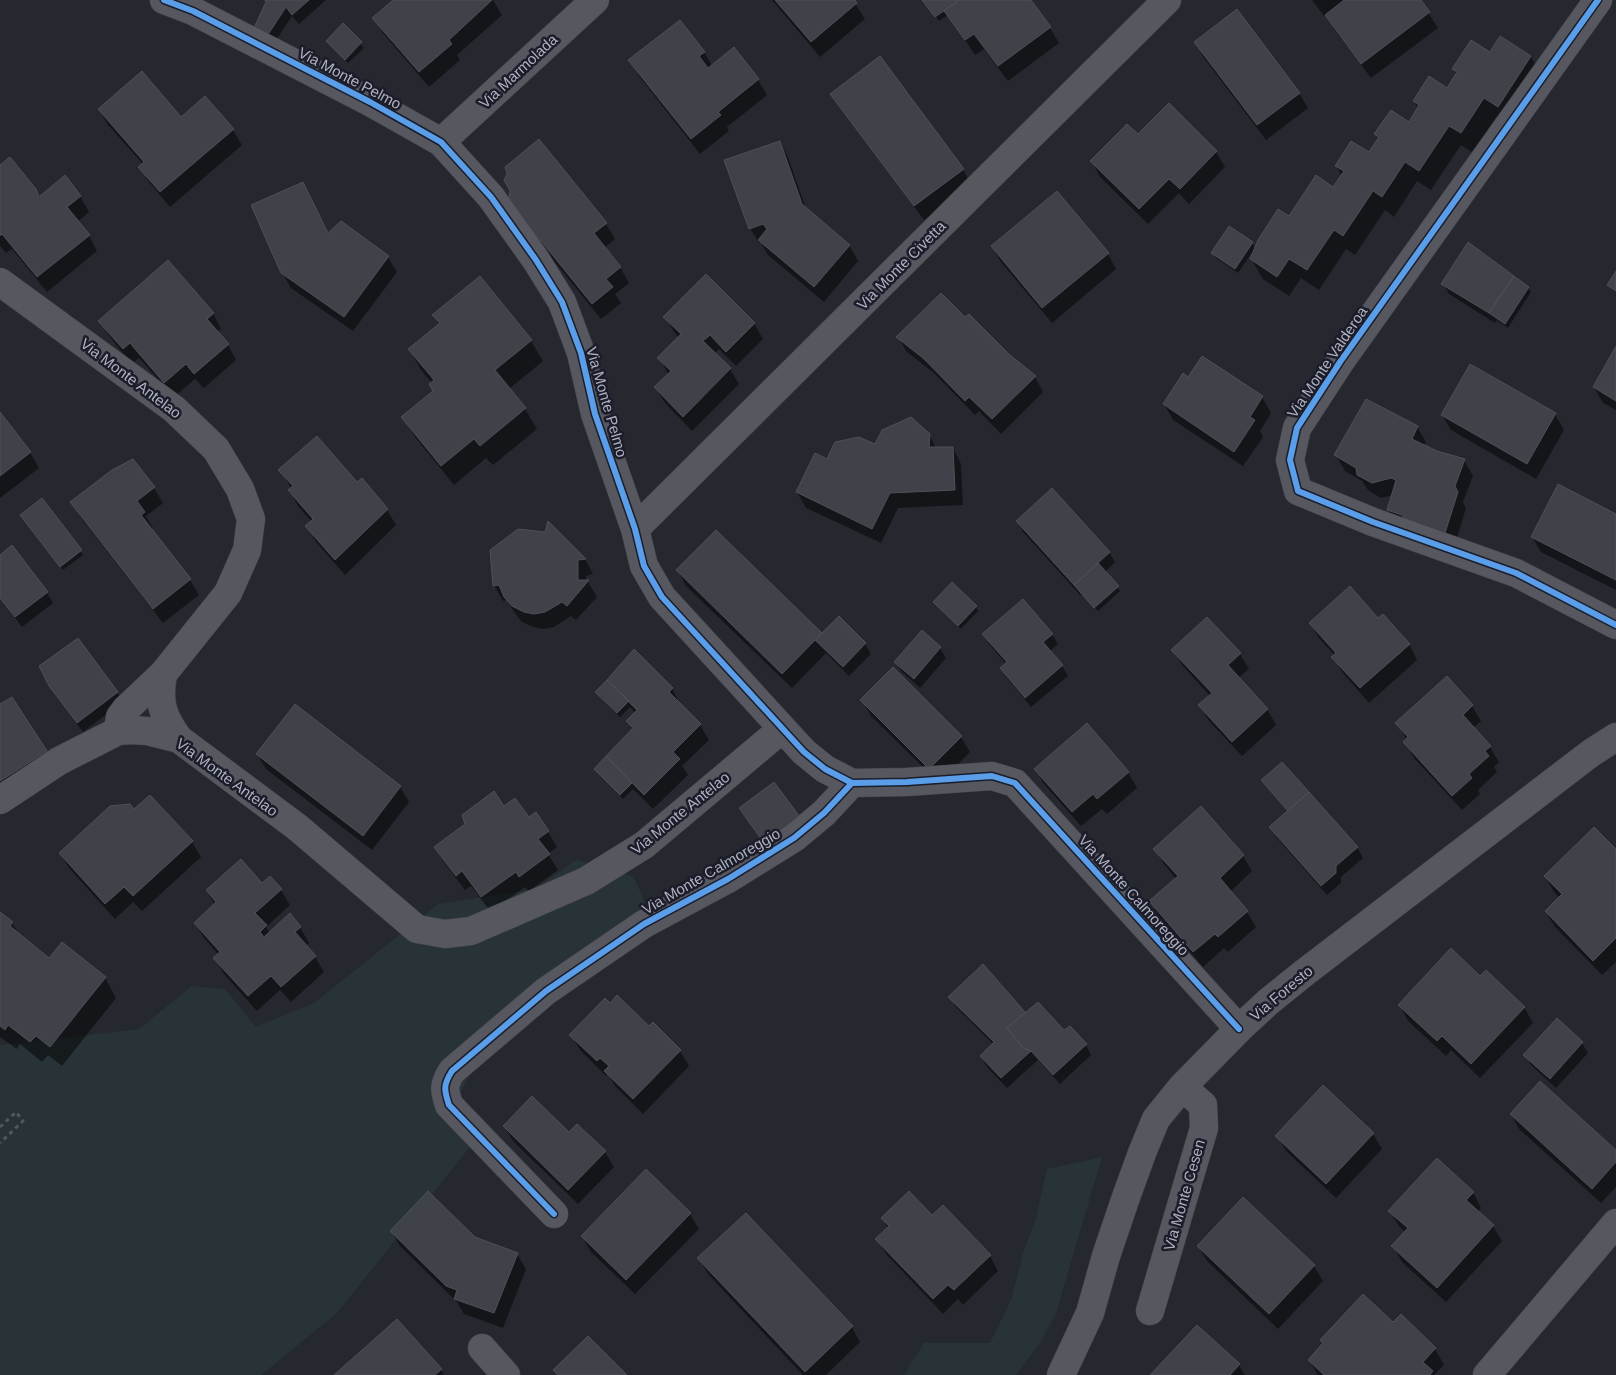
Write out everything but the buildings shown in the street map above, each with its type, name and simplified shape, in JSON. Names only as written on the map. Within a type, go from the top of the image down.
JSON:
[{"type":"street","name":"Via Monte Pelmo","points":[[164,0],[201,16],[370,102],[441,142],[491,197],[536,260],[562,302],[580,353],[595,414],[635,529],[644,566],[662,597],[804,752],[825,769],[852,783]]},
{"type":"street","name":"Via Marmolada","points":[[441,142],[595,0]]},
{"type":"street","name":"Via Monte Civetta","points":[[635,529],[1167,0]]},
{"type":"street","name":"Via Monte Valderoa","points":[[1598,0],[1340,362],[1297,428],[1290,460],[1298,491],[1373,522],[1516,572],[1616,625]]},
{"type":"street","points":[[1607,0],[1616,8]]},
{"type":"street","name":"Via Monte Antelao","points":[[0,282],[174,409],[216,449],[240,489],[251,519],[247,550],[228,593],[163,674],[126,708],[120,717],[118,731],[147,731],[179,739],[297,827],[417,929],[445,934],[471,930],[586,880],[644,845],[782,730]]},
{"type":"street","points":[[163,674],[161,708],[165,719],[179,739]]},
{"type":"street","points":[[0,800],[58,761],[118,731]]},
{"type":"street","name":"Via Foresto","points":[[1061,1375],[1090,1312],[1106,1256],[1156,1119],[1182,1087],[1268,1002],[1352,934],[1591,753],[1616,737]]},
{"type":"street","name":"Via Monte Calmoreggio","points":[[554,1214],[449,1104],[445,1091],[446,1080],[452,1071],[546,991],[644,924],[728,879],[794,838],[824,813],[852,783],[907,782],[992,776],[1015,783],[1239,1029]]},
{"type":"street","name":"Via Monte Cesen","points":[[1150,1312],[1204,1128],[1203,1105],[1182,1087]]},
{"type":"street","points":[[1487,1375],[1616,1223]]},
{"type":"street","points":[[482,1348],[506,1375]]},
{"type":"path","points":[[0,1126],[16,1112],[24,1121],[0,1143]]},
{"type":"shaded area","points":[[576,860],[634,877],[646,905],[634,934],[481,1050],[459,1097],[473,1115],[470,1147],[337,1313],[261,1375],[0,1375],[0,1045],[139,1029],[192,986],[225,989],[256,1027],[314,1003],[438,904],[535,889]]},
{"type":"shaded area","points":[[1102,1157],[1056,1313],[1040,1343],[1016,1375],[904,1375],[924,1343],[990,1343],[1011,1300],[1023,1253],[1036,1218],[1047,1169]]},
{"type":"cycle path","points":[[164,0],[193,11],[370,102],[441,142],[491,197],[536,260],[562,302],[581,353],[595,414],[635,529],[644,566],[662,597],[804,752],[825,769],[852,783]]},
{"type":"cycle path","points":[[1598,0],[1340,362],[1297,428],[1290,460],[1298,491],[1373,522],[1516,573],[1616,625]]},
{"type":"cycle path","points":[[554,1214],[449,1105],[445,1088],[452,1071],[546,991],[644,924],[728,879],[794,838],[824,813],[852,783],[907,782],[992,776],[1015,783],[1239,1029]]}]
